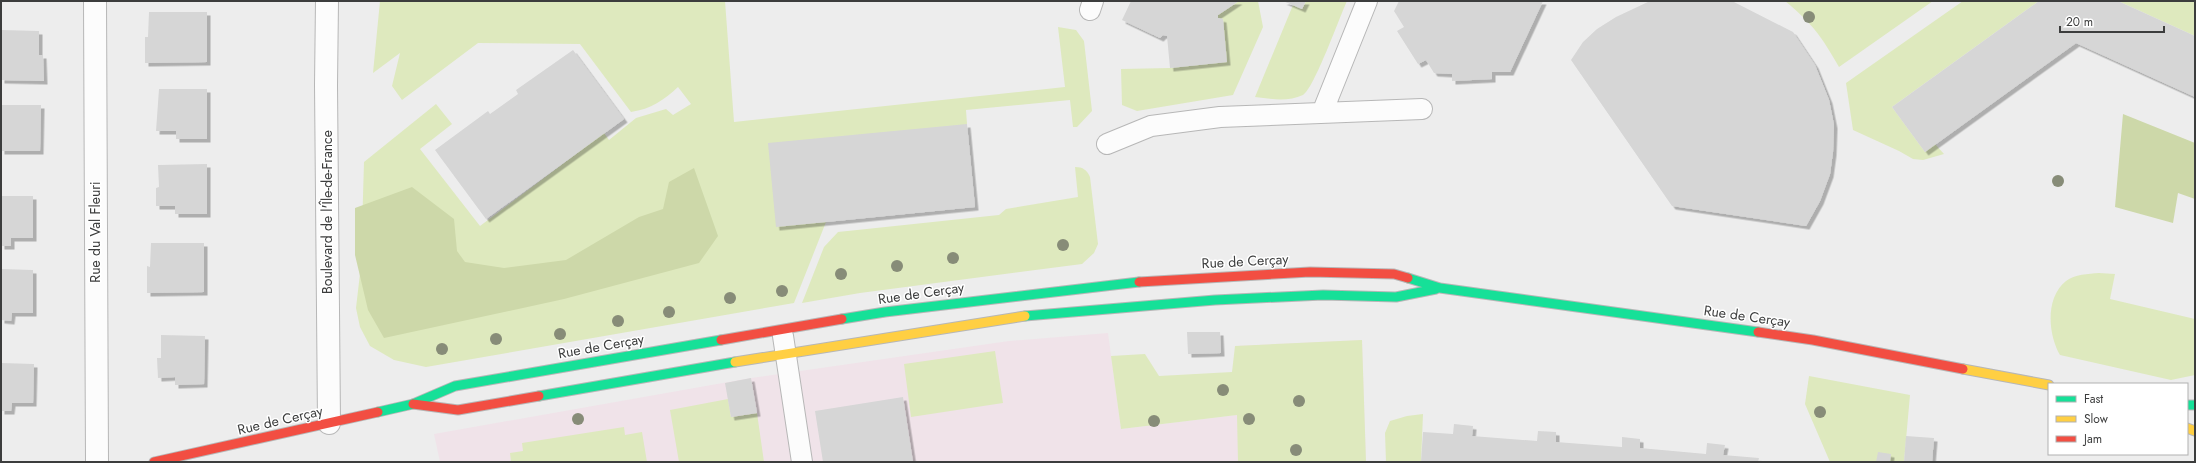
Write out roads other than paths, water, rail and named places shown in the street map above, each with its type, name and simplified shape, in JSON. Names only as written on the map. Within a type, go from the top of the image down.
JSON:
[{"type":"street","name":"Rue du Val Fleuri","points":[[95,1],[97,462]]},
{"type":"street","name":"Boulevard de l'Île-de-France","points":[[327,1],[326,93],[329,423]]},
{"type":"street","name":"Rue de Cerçay","points":[[154,462],[413,404],[455,386],[885,312],[1048,290],[1182,278],[1310,272],[1394,274],[1440,288],[1814,340],[2048,385]]},
{"type":"street","name":"Rue de Cerçay","points":[[413,404],[458,410],[785,353],[1047,313],[1215,300],[1323,295],[1396,297],[1440,288]]},
{"type":"lane","points":[[1322,113],[1367,1]]},
{"type":"lane","points":[[1107,144],[1151,126],[1220,118],[1422,109]]},
{"type":"lane","points":[[782,330],[802,462]]}]
